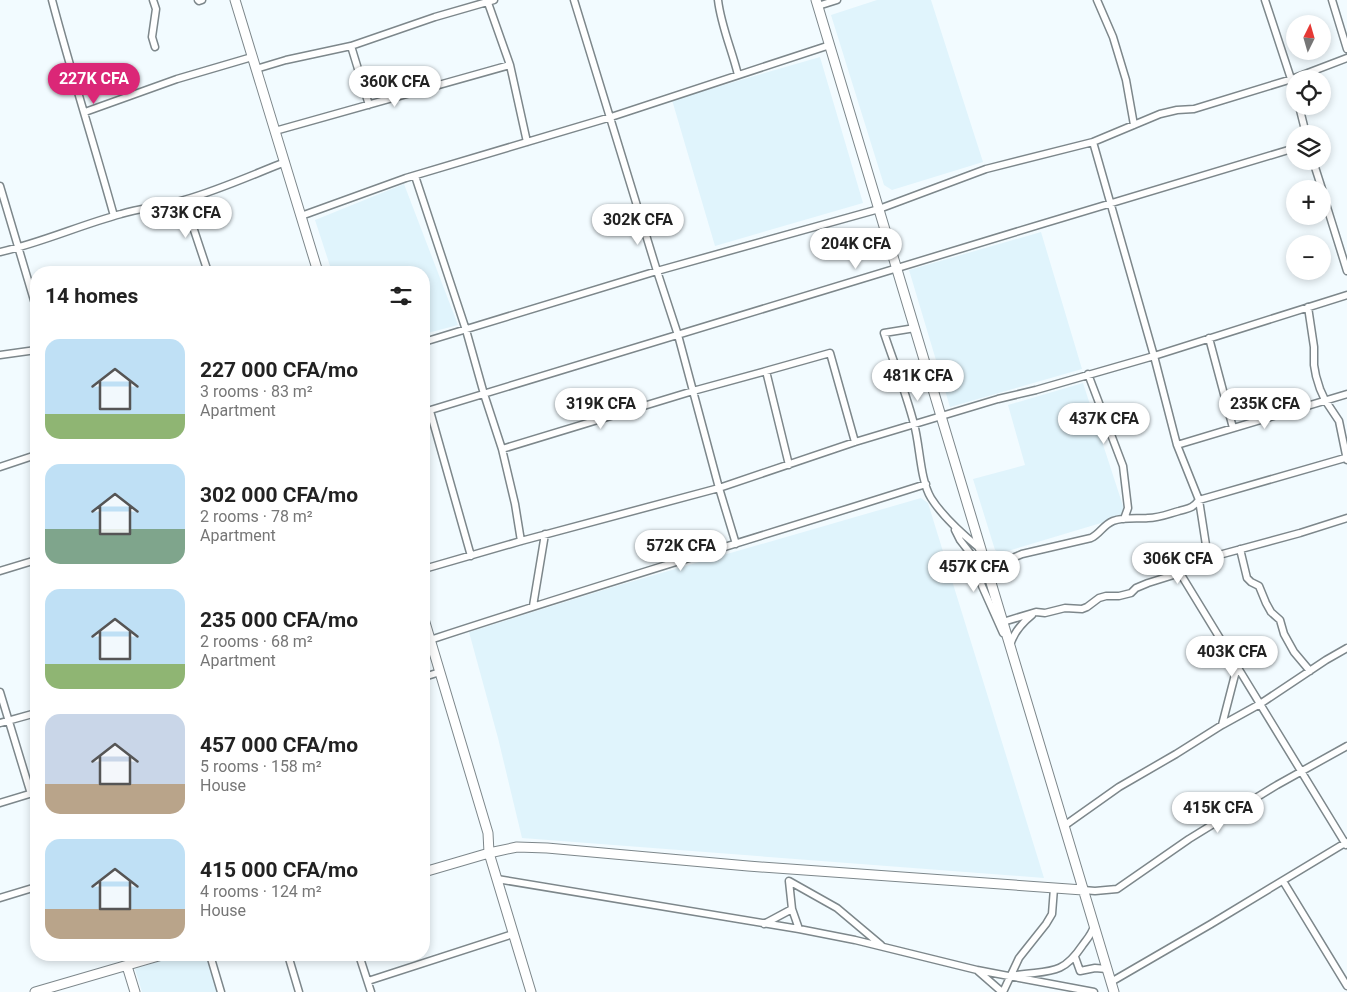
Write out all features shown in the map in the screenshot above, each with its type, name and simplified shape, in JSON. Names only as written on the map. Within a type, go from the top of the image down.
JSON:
[{"type":"street","points":[[52,0],[114,216]]},
{"type":"street","points":[[153,0],[156,9],[152,37],[155,47]]},
{"type":"street","points":[[235,0],[316,266]]},
{"type":"street","points":[[574,0],[678,335],[736,544]]},
{"type":"street","points":[[718,0],[720,15],[738,76]]},
{"type":"street","points":[[838,0],[817,3],[1114,992]]},
{"type":"street","points":[[1097,0],[1113,37],[1126,80],[1134,125]]},
{"type":"street","points":[[1265,0],[1289,70]]},
{"type":"street","points":[[1332,0],[1347,49]]},
{"type":"street","points":[[256,69],[286,60],[351,46],[490,1],[510,65],[527,142]]},
{"type":"street","points":[[300,216],[415,176],[611,117],[830,45]]},
{"type":"street","points":[[351,46],[369,105]]},
{"type":"street","points":[[84,112],[177,79],[252,57]]},
{"type":"street","points":[[1317,70],[1347,58]]},
{"type":"street","points":[[275,131],[510,65]]},
{"type":"street","points":[[430,340],[657,272],[879,209],[986,169],[1093,142],[1160,114],[1176,110],[1194,109],[1286,82]]},
{"type":"street","points":[[1093,142],[1154,356],[1177,445],[1199,500],[1208,558]]},
{"type":"street","points":[[430,410],[1286,151]]},
{"type":"street","points":[[0,252],[39,242],[65,231],[114,216],[184,200],[285,162]]},
{"type":"street","points":[[415,176],[466,330],[502,449],[515,504],[521,541]]},
{"type":"street","points":[[0,186],[30,287]]},
{"type":"street","points":[[184,200],[206,266]]},
{"type":"street","points":[[1331,219],[1347,271]]},
{"type":"street","points":[[430,567],[545,534],[719,488],[855,442],[998,399],[1154,356],[1347,294]]},
{"type":"street","points":[[985,562],[1008,560],[1022,554],[1091,538],[1098,535],[1104,526],[1113,521],[1162,517],[1194,507],[1199,500],[1346,460],[1339,421],[1320,389],[1314,365],[1314,347],[1308,307]]},
{"type":"street","points":[[915,328],[884,333],[914,424],[926,484],[930,497],[953,524],[978,547],[985,562]]},
{"type":"street","points":[[1209,338],[1233,428]]},
{"type":"street","points":[[0,355],[30,351]]},
{"type":"street","points":[[502,449],[693,391],[830,353],[855,442]]},
{"type":"street","points":[[766,371],[789,465]]},
{"type":"street","points":[[1088,374],[1123,466],[1128,508],[1124,519]]},
{"type":"street","points":[[1177,445],[1347,394]]},
{"type":"street","points":[[430,421],[472,556]]},
{"type":"street","points":[[0,467],[30,456]]},
{"type":"street","points":[[531,992],[489,854],[488,833],[430,640],[533,606],[926,484]]},
{"type":"street","points":[[1003,622],[1036,612],[1045,613],[1065,608],[1087,607],[1099,598],[1131,593],[1136,588],[1180,573],[1208,558],[1347,518]]},
{"type":"street","points":[[953,524],[960,540],[974,558],[988,600],[1011,650]]},
{"type":"street","points":[[533,606],[545,534]]},
{"type":"street","points":[[1240,549],[1247,578],[1259,586],[1266,603],[1280,620],[1284,634],[1294,652],[1310,671]]},
{"type":"street","points":[[0,571],[30,562]]},
{"type":"street","points":[[1111,982],[1346,844],[1180,573]]},
{"type":"street","points":[[1011,650],[1013,636],[1018,628],[1036,612]]},
{"type":"street","points":[[1064,826],[1119,788],[1260,704],[1347,648]]},
{"type":"street","points":[[1222,725],[1237,666]]},
{"type":"street","points":[[430,675],[440,672]]},
{"type":"street","points":[[0,692],[30,781]]},
{"type":"street","points":[[0,723],[30,715]]},
{"type":"street","points":[[430,870],[517,847],[1095,892],[1117,889],[1189,839],[1269,789],[1347,746]]},
{"type":"street","points":[[0,803],[30,794]]},
{"type":"street","points":[[784,868],[789,881],[792,909],[799,928]]},
{"type":"street","points":[[497,879],[764,924],[799,928],[977,970],[1094,992]]},
{"type":"street","points":[[789,881],[837,908],[883,947]]},
{"type":"street","points":[[1283,881],[1347,986]]},
{"type":"street","points":[[977,970],[1002,992],[1019,958],[1052,914],[1054,888]]},
{"type":"street","points":[[0,898],[30,889]]},
{"type":"street","points":[[764,924],[792,909]]},
{"type":"street","points":[[1010,976],[1053,971],[1067,964],[1075,957],[1092,934],[1094,925]]},
{"type":"street","points":[[430,961],[513,934]]},
{"type":"street","points":[[1075,957],[1080,971],[1095,968],[1107,969]]},
{"type":"street","points":[[34,992],[142,961]]},
{"type":"street","points":[[212,961],[221,992]]},
{"type":"street","points":[[290,961],[299,992]]},
{"type":"street","points":[[362,961],[371,992]]},
{"type":"street","points":[[368,981],[430,961]]},
{"type":"street","points":[[127,966],[135,992]]},
{"type":"shaded area","points":[[877,0],[931,0],[983,162],[892,190],[884,185],[831,15]]},
{"type":"shaded area","points":[[820,57],[863,203],[715,246],[672,100]]},
{"type":"shaded area","points":[[404,184],[458,325],[430,332],[430,266],[330,266],[315,220]]},
{"type":"shaded area","points":[[1041,232],[1082,369],[950,407],[909,270]]},
{"type":"shaded area","points":[[1083,383],[1124,509],[1121,517],[1001,553],[995,550],[973,479],[1025,465],[1008,405]]},
{"type":"shaded area","points":[[921,498],[928,503],[1044,878],[522,838],[498,738],[469,632],[613,587]]},
{"type":"shaded area","points":[[159,961],[209,961],[219,992],[142,992],[135,969]]}]
